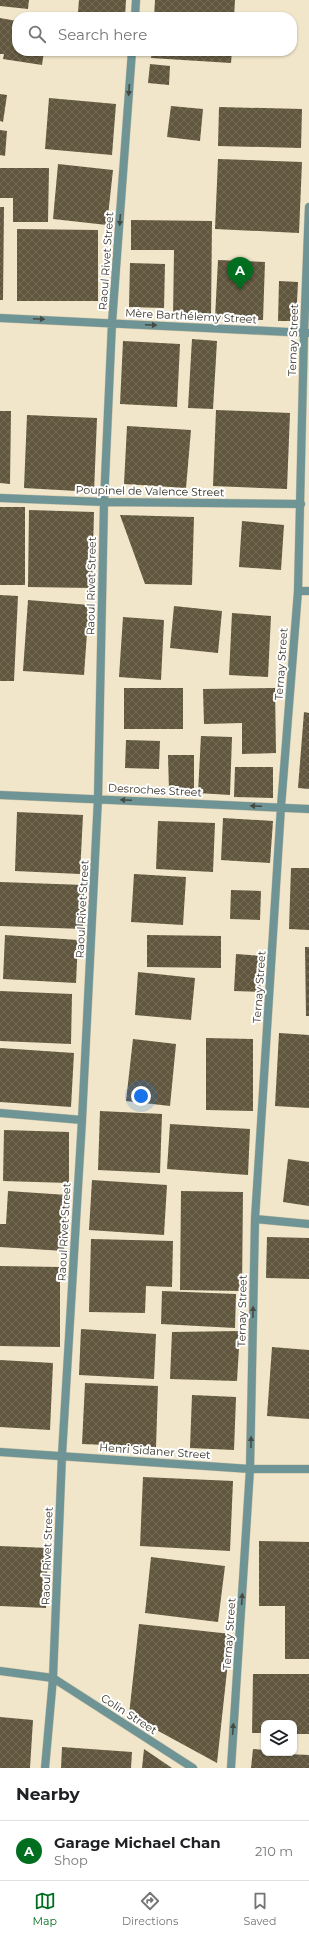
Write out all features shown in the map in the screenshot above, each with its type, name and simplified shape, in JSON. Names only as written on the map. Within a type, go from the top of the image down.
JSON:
[{"type":"street","points":[[135,12],[136,0]]},
{"type":"street","name":"Raoul Rivet Street","points":[[45,1768],[53,1678],[62,1456],[82,1120],[98,798],[104,502],[112,323],[132,56]]},
{"type":"street","name":"Ternay Street","points":[[231,1768],[250,1469],[255,1219],[281,807],[298,591],[309,207]]},
{"type":"street","name":"Mère Barthélemy Street","points":[[0,318],[306,333]]},
{"type":"street","name":"Poupinel de Valence Street","points":[[0,498],[104,502],[301,504]]},
{"type":"street","points":[[298,591],[309,591]]},
{"type":"street","name":"Desroches Street","points":[[0,794],[309,809]]},
{"type":"street","points":[[0,1113],[82,1120]]},
{"type":"street","points":[[255,1219],[309,1224]]},
{"type":"street","name":"Henri Sidaner Street","points":[[0,1452],[250,1469],[309,1469]]},
{"type":"street","points":[[0,1672],[53,1678]]},
{"type":"street","name":"Colin Street","points":[[53,1678],[193,1768]]},
{"type":"building","points":[[0,0],[29,0],[28,9],[0,6]]},
{"type":"building","points":[[79,0],[126,0],[125,12],[78,12]]},
{"type":"building","points":[[155,0],[235,0],[234,12],[154,12]]},
{"type":"building","points":[[0,18],[12,20],[12,56],[43,56],[42,65],[3,59],[4,54],[0,54]]},
{"type":"building","points":[[151,56],[232,56],[231,63],[151,58]]},
{"type":"building","points":[[150,64],[170,66],[169,85],[148,83]]},
{"type":"building","points":[[0,94],[7,95],[3,122],[0,121]]},
{"type":"building","points":[[49,98],[116,104],[112,155],[45,149]]},
{"type":"building","points":[[171,106],[203,109],[200,141],[167,137]]},
{"type":"building","points":[[219,107],[302,109],[301,148],[218,146]]},
{"type":"building","points":[[0,130],[7,131],[5,156],[0,155]]},
{"type":"building","points":[[218,159],[302,162],[299,233],[215,229]]},
{"type":"building","points":[[58,164],[113,170],[107,225],[53,219]]},
{"type":"building","points":[[0,168],[49,168],[48,222],[13,222],[13,198],[0,198]]},
{"type":"building","points":[[0,207],[4,207],[3,300],[0,300]]},
{"type":"building","points":[[131,220],[212,221],[211,317],[173,316],[174,250],[131,250]]},
{"type":"building","points":[[17,229],[98,230],[98,301],[17,301]]},
{"type":"building","points":[[218,260],[265,262],[263,320],[215,318]]},
{"type":"building","points":[[130,263],[165,264],[164,308],[129,307]]},
{"type":"building","points":[[279,281],[298,282],[296,321],[278,321]]},
{"type":"building","points":[[192,339],[217,341],[213,409],[188,408]]},
{"type":"building","points":[[123,341],[180,344],[177,407],[120,404]]},
{"type":"building","points":[[216,410],[290,413],[287,489],[213,486]]},
{"type":"building","points":[[0,411],[11,411],[10,484],[0,483]]},
{"type":"building","points":[[27,415],[97,418],[94,492],[24,488]]},
{"type":"building","points":[[127,426],[191,430],[186,488],[124,484]]},
{"type":"building","points":[[0,507],[25,507],[25,585],[0,585]]},
{"type":"building","points":[[29,510],[94,512],[92,588],[28,587]]},
{"type":"building","points":[[120,515],[194,517],[192,585],[145,584]]},
{"type":"building","points":[[242,521],[284,525],[281,570],[239,567]]},
{"type":"building","points":[[0,595],[18,596],[14,681],[0,681]]},
{"type":"building","points":[[28,600],[89,605],[84,675],[23,671]]},
{"type":"building","points":[[174,606],[222,611],[218,653],[170,648]]},
{"type":"building","points":[[232,613],[271,616],[268,677],[229,675]]},
{"type":"building","points":[[123,617],[164,620],[161,680],[119,677]]},
{"type":"building","points":[[124,688],[183,688],[183,729],[124,729]]},
{"type":"building","points":[[275,688],[276,753],[242,754],[242,723],[204,724],[203,689]]},
{"type":"building","points":[[304,712],[309,713],[309,789],[298,788]]},
{"type":"building","points":[[201,736],[232,737],[230,795],[198,793]]},
{"type":"building","points":[[126,740],[160,741],[159,769],[125,768]]},
{"type":"building","points":[[168,755],[194,755],[194,791],[169,791]]},
{"type":"building","points":[[235,767],[273,767],[273,798],[234,797]]},
{"type":"building","points":[[17,812],[83,815],[80,874],[15,871]]},
{"type":"building","points":[[223,818],[273,821],[270,863],[221,860]]},
{"type":"building","points":[[158,821],[215,823],[213,872],[156,869]]},
{"type":"building","points":[[291,868],[309,868],[309,930],[289,929]]},
{"type":"building","points":[[134,874],[186,877],[183,925],[131,922]]},
{"type":"building","points":[[0,882],[84,885],[83,929],[0,926]]},
{"type":"building","points":[[231,890],[261,891],[260,920],[230,919]]},
{"type":"building","points":[[5,935],[78,940],[76,983],[3,979]]},
{"type":"building","points":[[147,935],[221,936],[221,968],[147,967]]},
{"type":"building","points":[[305,947],[309,947],[309,1016],[306,1016]]},
{"type":"building","points":[[236,954],[262,956],[260,992],[234,991]]},
{"type":"building","points":[[138,972],[195,978],[191,1020],[135,1015]]},
{"type":"building","points":[[0,991],[72,994],[71,1044],[0,1041]]},
{"type":"building","points":[[279,1033],[309,1035],[309,1108],[275,1106]]},
{"type":"building","points":[[206,1038],[253,1039],[253,1111],[206,1110]]},
{"type":"building","points":[[133,1039],[176,1044],[170,1106],[126,1101]]},
{"type":"building","points":[[0,1048],[74,1053],[71,1107],[0,1102]]},
{"type":"building","points":[[100,1111],[162,1114],[160,1173],[98,1170]]},
{"type":"building","points":[[170,1124],[250,1129],[248,1175],[167,1169]]},
{"type":"building","points":[[4,1130],[69,1132],[69,1183],[3,1181]]},
{"type":"building","points":[[288,1159],[309,1162],[309,1206],[283,1202]]},
{"type":"building","points":[[92,1180],[167,1185],[164,1235],[89,1230]]},
{"type":"building","points":[[8,1191],[67,1195],[64,1251],[0,1247],[0,1224],[6,1224]]},
{"type":"building","points":[[181,1191],[243,1192],[242,1291],[180,1290]]},
{"type":"building","points":[[267,1237],[309,1238],[309,1279],[266,1278]]},
{"type":"building","points":[[91,1239],[173,1241],[172,1287],[146,1286],[145,1313],[89,1312]]},
{"type":"building","points":[[0,1266],[60,1267],[60,1347],[0,1346]]},
{"type":"building","points":[[162,1291],[236,1294],[235,1328],[161,1324]]},
{"type":"building","points":[[81,1329],[156,1334],[154,1379],[79,1375]]},
{"type":"building","points":[[240,1331],[237,1381],[170,1379],[172,1332]]},
{"type":"building","points":[[272,1347],[309,1350],[309,1419],[267,1416]]},
{"type":"building","points":[[0,1360],[53,1363],[50,1430],[0,1427]]},
{"type":"building","points":[[85,1383],[158,1386],[156,1447],[82,1444]]},
{"type":"building","points":[[192,1395],[236,1397],[234,1450],[190,1448]]},
{"type":"building","points":[[143,1477],[233,1481],[230,1551],[140,1546]]},
{"type":"building","points":[[259,1541],[309,1542],[309,1659],[285,1659],[285,1606],[259,1606]]},
{"type":"building","points":[[0,1546],[48,1548],[46,1608],[0,1606]]},
{"type":"building","points":[[151,1557],[225,1566],[218,1622],[145,1613]]},
{"type":"building","points":[[139,1624],[231,1634],[217,1763],[129,1715]]},
{"type":"building","points":[[253,1674],[309,1674],[309,1734],[297,1734],[297,1720],[261,1720],[261,1733],[252,1733]]},
{"type":"building","points":[[0,1717],[33,1720],[30,1768],[0,1768]]},
{"type":"building","points":[[62,1747],[132,1752],[131,1768],[61,1768]]},
{"type":"building","points":[[144,1749],[172,1768],[142,1768]]},
{"type":"building","points":[[253,1749],[261,1750],[261,1756],[309,1755],[309,1768],[251,1768]]},
{"type":"place","name":"Garage Michael Chan","points":[[240,290]]}]
